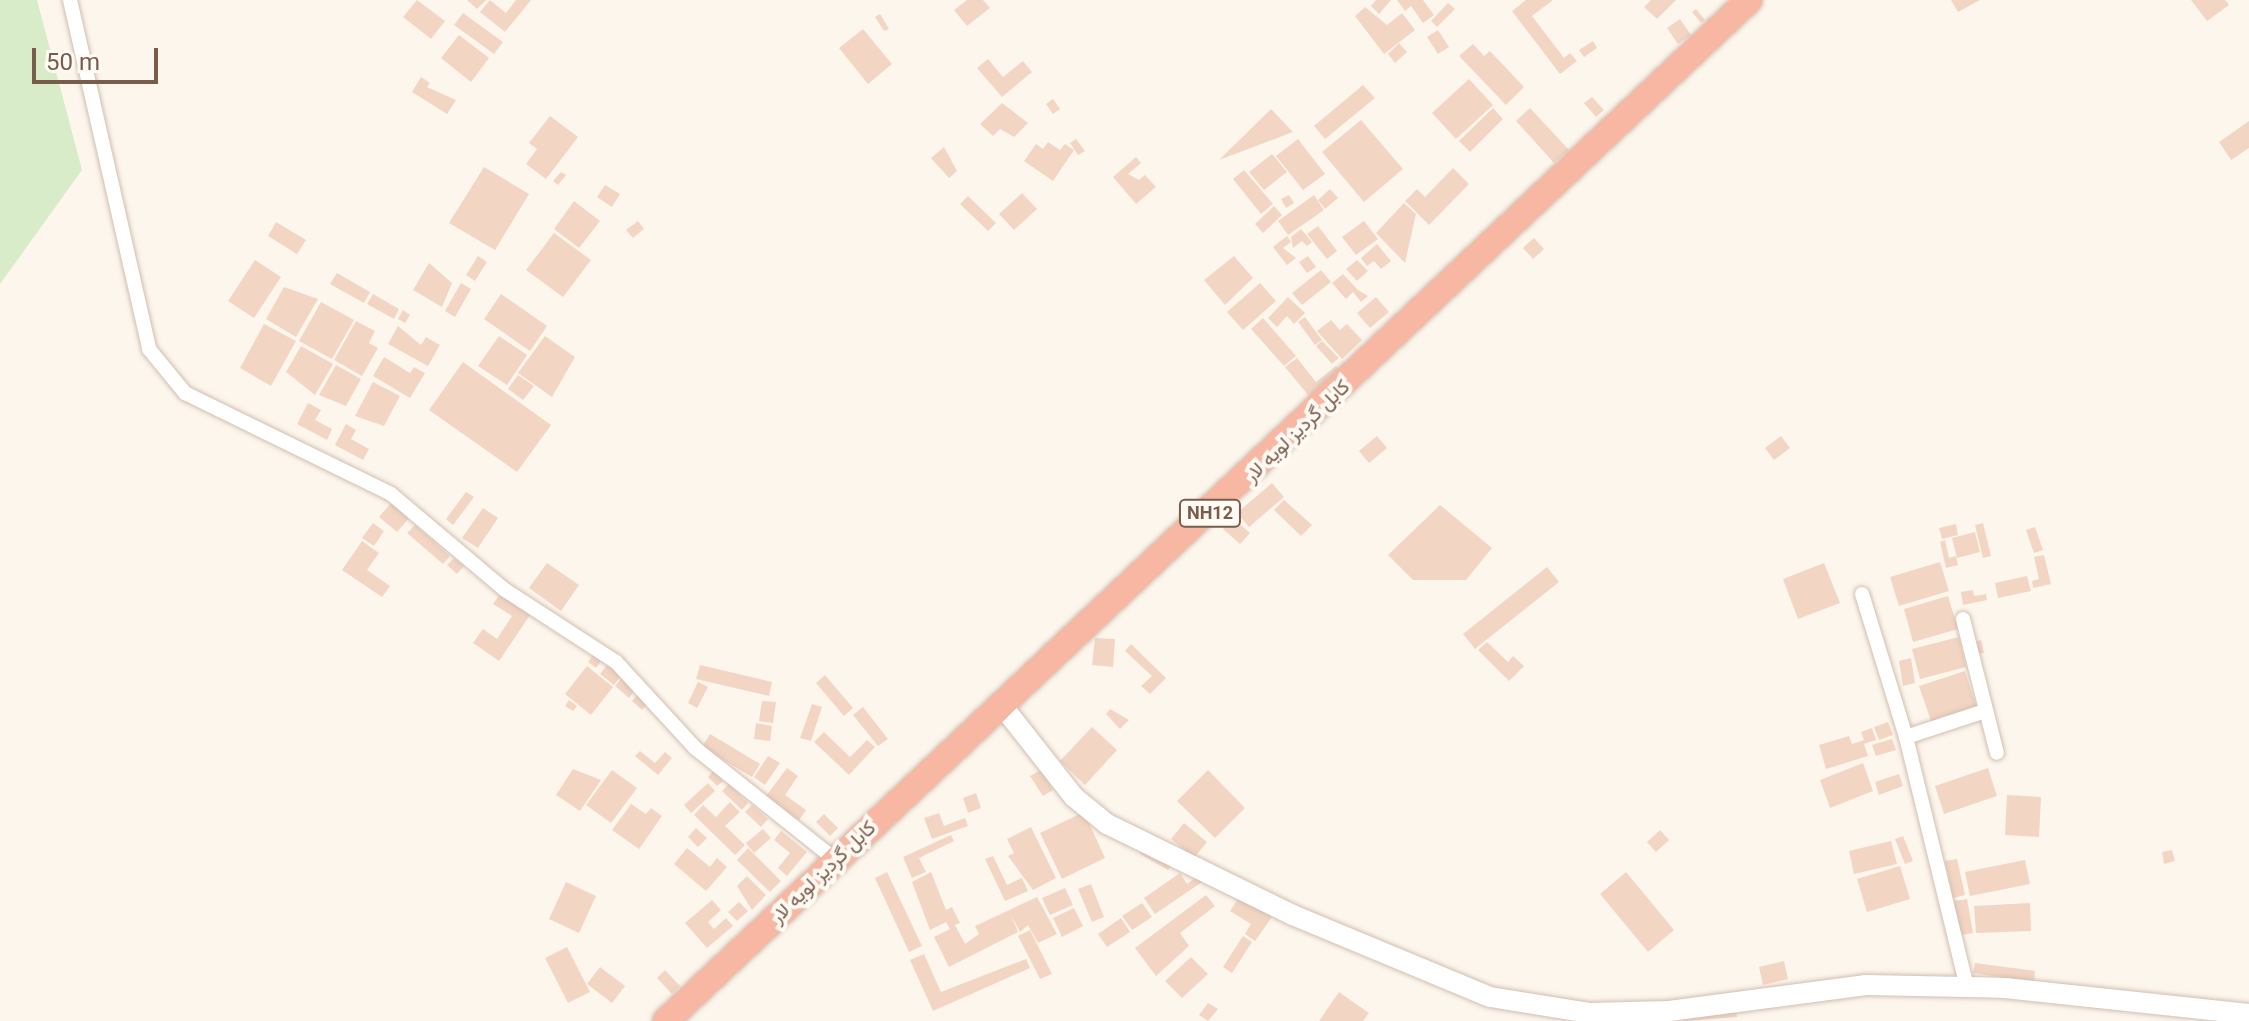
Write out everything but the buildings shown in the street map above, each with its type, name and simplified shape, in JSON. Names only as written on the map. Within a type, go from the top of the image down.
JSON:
[{"type":"highway","name":"کابل گردیز لویه لار","points":[[666,1021],[1000,703],[1241,485],[1749,0]]},
{"type":"street","points":[[70,0],[149,349],[185,393],[391,494],[505,590],[616,662],[695,748],[836,860]]},
{"type":"street","points":[[1862,594],[1906,737],[1967,987]]},
{"type":"street","points":[[1963,619],[1982,712],[1997,753]]},
{"type":"street","points":[[1000,703],[1074,797],[1107,824],[1293,915],[1490,997],[1589,1013],[1669,1011],[1866,985],[1967,987],[2249,1014]]},
{"type":"street","points":[[1906,737],[1982,712]]},
{"type":"green space","points":[[0,0],[37,0],[82,170],[0,284]]}]
